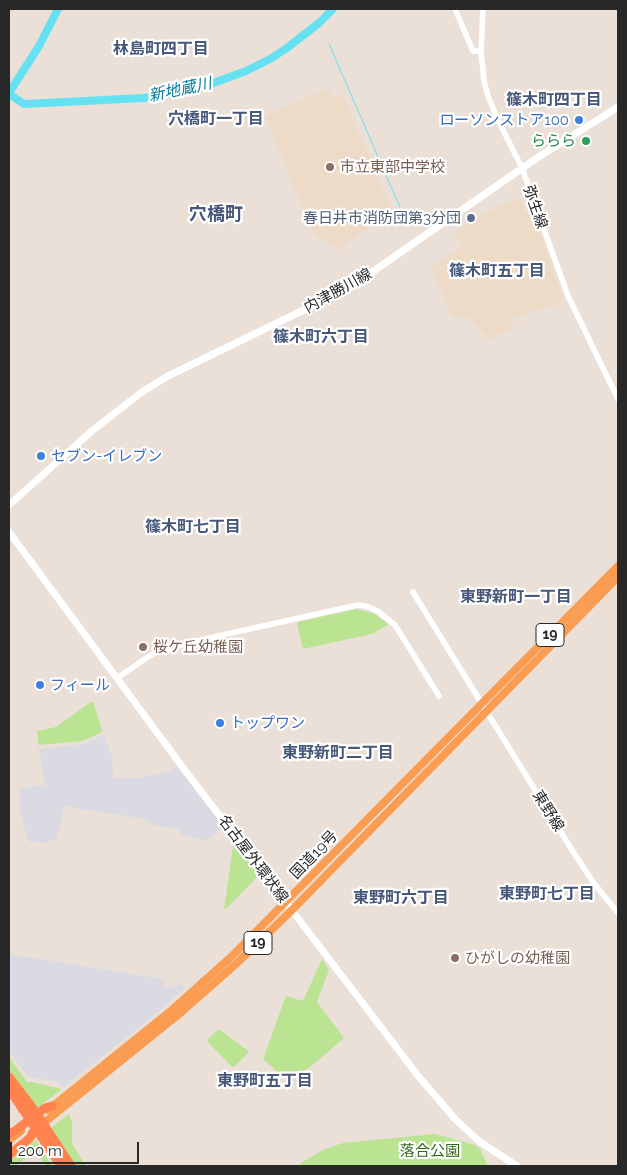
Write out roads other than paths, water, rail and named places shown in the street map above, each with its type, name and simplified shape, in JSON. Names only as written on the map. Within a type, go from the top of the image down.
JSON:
[{"type":"highway","name":"国道19号","points":[[9,1140],[173,1009],[231,957],[618,566]]},
{"type":"highway","name":"国道19号","points":[[9,1151],[178,1015],[237,964],[618,577]]},
{"type":"highway","points":[[9,1077],[45,1134],[71,1166]]},
{"type":"highway","points":[[9,1089],[31,1113]]},
{"type":"highway","points":[[9,1134],[45,1108],[52,1106]]},
{"type":"highway","points":[[9,1155],[30,1138],[33,1132]]},
{"type":"highway","points":[[45,1134],[61,1166]]},
{"type":"main road","name":"内津勝川線","points":[[9,505],[93,430],[142,392],[168,376],[348,288],[553,147],[618,107]]},
{"type":"main road","name":"名古屋外環状線","points":[[9,532],[292,910],[442,1106],[480,1142],[517,1166]]},
{"type":"street","points":[[455,9],[473,51],[481,51]]},
{"type":"street","name":"弥生線","points":[[483,9],[481,51],[484,81],[488,96],[522,168],[564,288],[618,399]]},
{"type":"street","name":"東野線","points":[[413,592],[577,858],[593,882],[618,913]]},
{"type":"street","points":[[117,678],[158,651],[358,606],[369,607],[380,612],[394,625],[439,696]]},
{"type":"waterway","points":[[9,93],[39,46],[58,9]]},
{"type":"waterway","name":"新地蔵川","points":[[9,94],[24,104],[144,98],[197,89],[246,71],[270,59],[319,23],[333,9]]},
{"type":"waterway","points":[[329,44],[400,207]]},
{"type":"place","name":"ローソンストア100","points":[[579,120]]},
{"type":"place","name":"ららら","points":[[586,141]]},
{"type":"place","name":"市立東部中学校","points":[[330,167]]},
{"type":"place","name":"春日井市消防団第3分団","points":[[471,218]]},
{"type":"place","name":"セブン-イレブン","points":[[41,456]]},
{"type":"place","name":"桜ケ丘幼稚園","points":[[143,647]]},
{"type":"place","name":"フィール","points":[[40,685]]},
{"type":"place","name":"トップワン","points":[[220,723]]},
{"type":"place","name":"ひがしの幼稚園","points":[[455,958]]},
{"type":"district","name":"林島町四丁目","points":[[161,49]]},
{"type":"district","name":"篠木町四丁目","points":[[554,100]]},
{"type":"district","name":"穴橋町一丁目","points":[[216,119]]},
{"type":"district","name":"穴橋町","points":[[216,215]]},
{"type":"district","name":"篠木町五丁目","points":[[497,271]]},
{"type":"district","name":"篠木町六丁目","points":[[321,337]]},
{"type":"district","name":"篠木町七丁目","points":[[193,527]]},
{"type":"district","name":"東野新町一丁目","points":[[516,597]]},
{"type":"district","name":"東野新町二丁目","points":[[338,753]]},
{"type":"district","name":"東野町七丁目","points":[[547,894]]},
{"type":"district","name":"東野町六丁目","points":[[401,898]]},
{"type":"district","name":"東野町五丁目","points":[[265,1081]]},
{"type":"park label","name":"落合公園","points":[[430,1151]]}]
